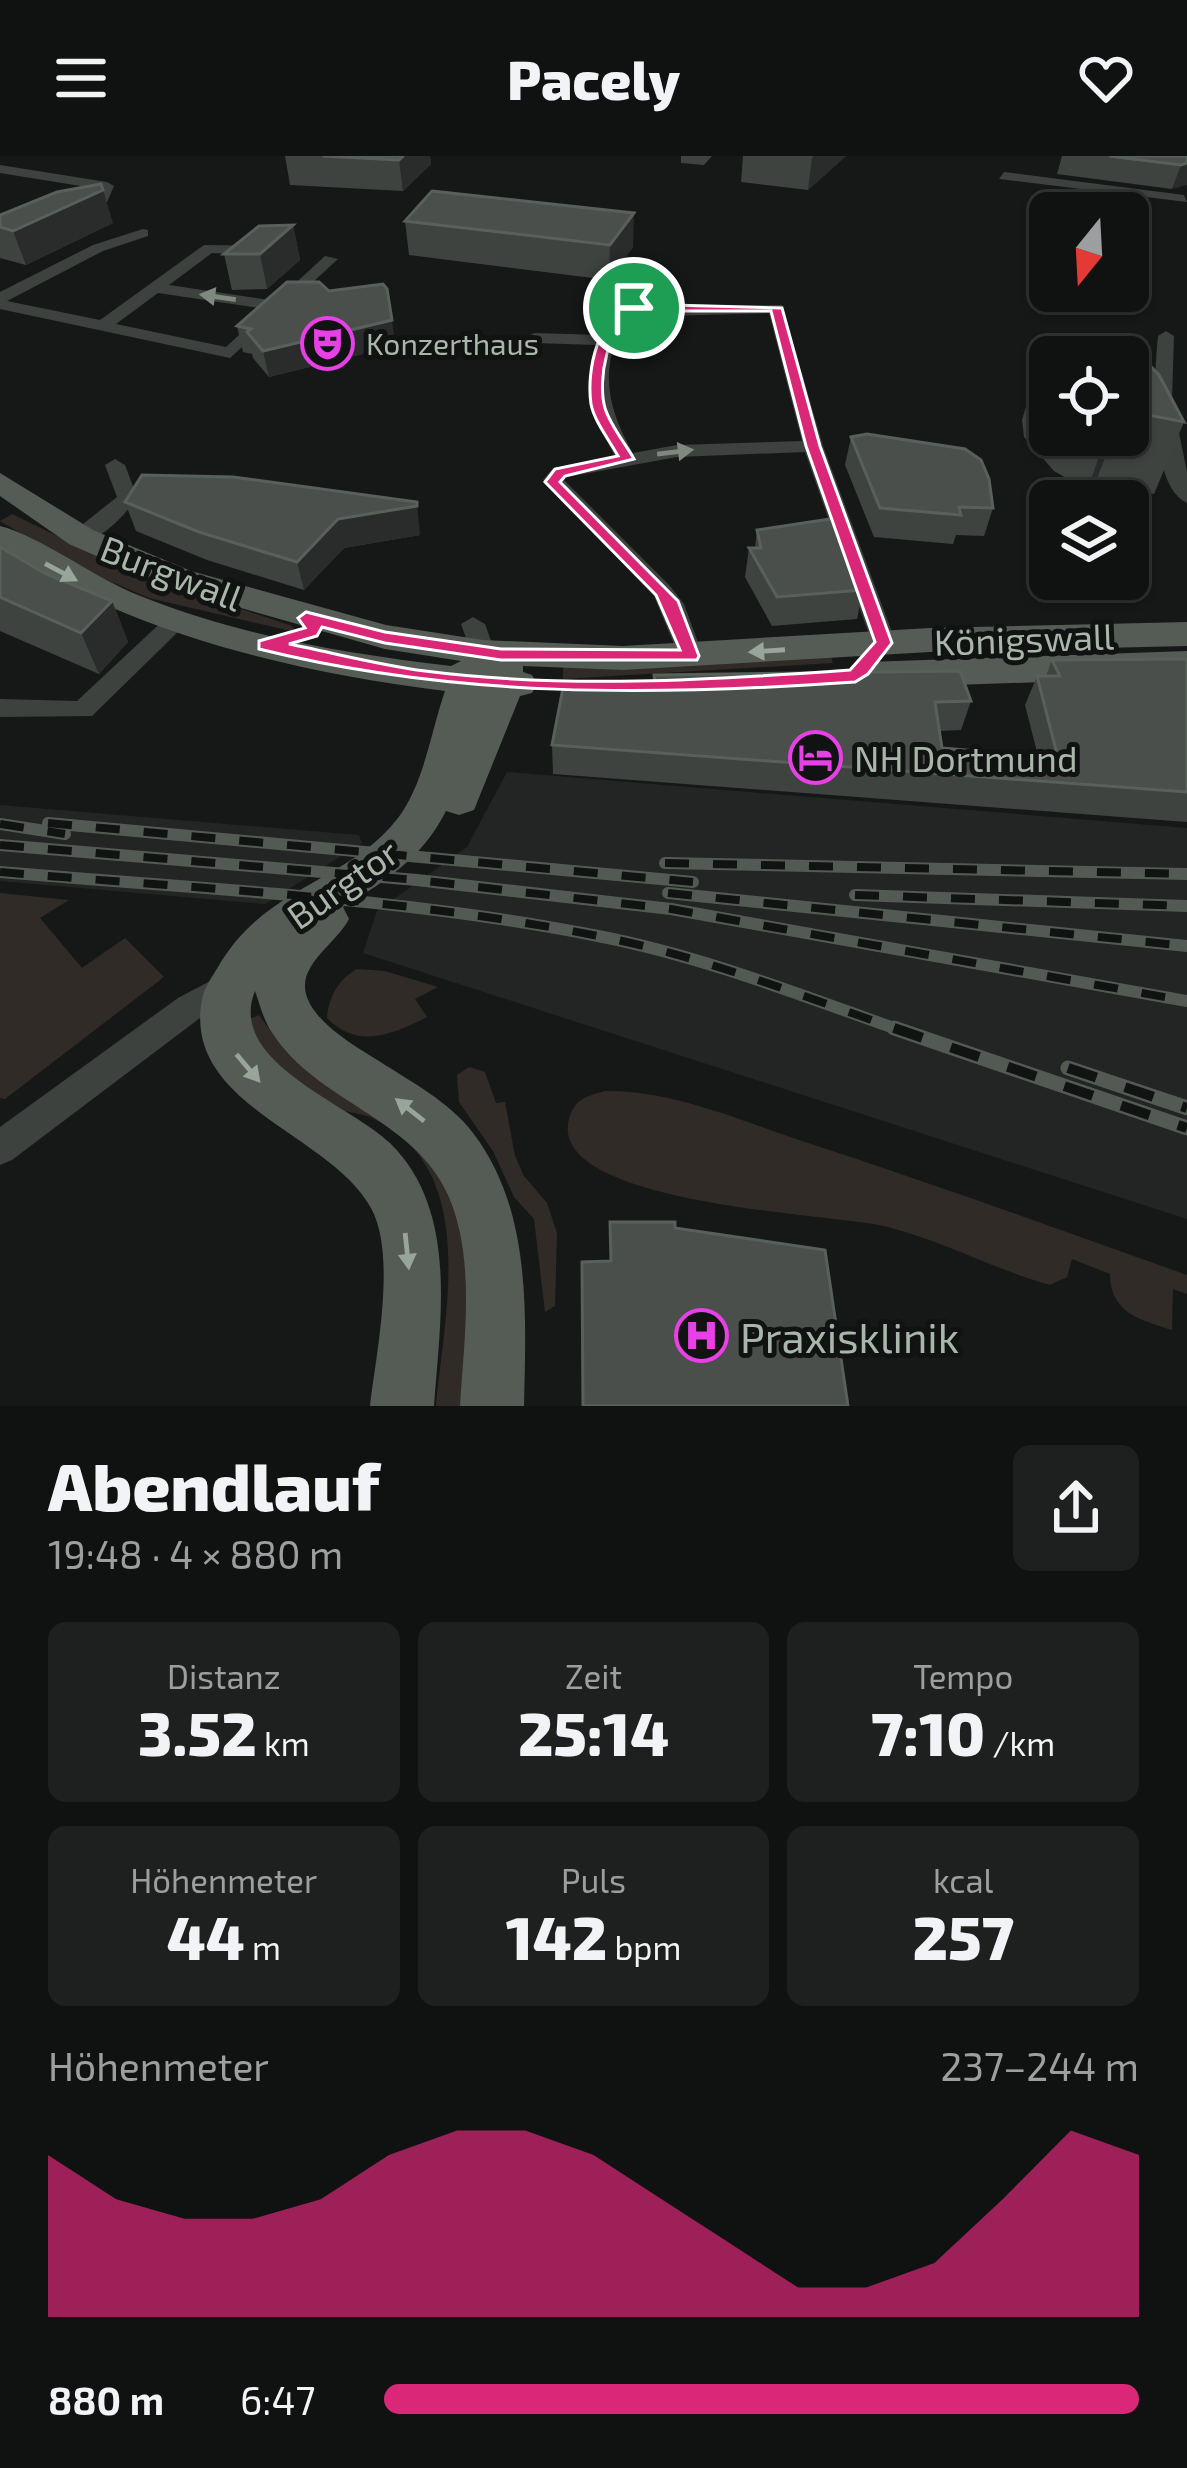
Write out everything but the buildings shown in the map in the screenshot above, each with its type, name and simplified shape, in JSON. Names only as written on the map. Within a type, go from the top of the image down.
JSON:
[{"type":"main road","name":"Burgwall","points":[[0,482],[81,537],[178,579],[306,618],[486,659]]},
{"type":"main road","name":"Burgwall","points":[[0,536],[77,581],[177,620],[265,645],[366,668],[486,659]]},
{"type":"main road","points":[[265,645],[311,632],[315,626],[306,618]]},
{"type":"main road","name":"Königswall","points":[[486,659],[691,656],[884,643],[1187,634]]},
{"type":"main road","points":[[855,676],[884,643]]},
{"type":"main road","name":"Königswall","points":[[486,659],[681,686],[1187,664]]},
{"type":"main road","name":"Burgtor","points":[[235,980],[270,934],[392,852],[411,832],[442,775],[486,659]]},
{"type":"main road","name":"Burgtor","points":[[486,659],[457,805],[438,834],[412,859],[305,935],[290,953],[280,979],[285,1010],[302,1039],[427,1123],[453,1150],[479,1202],[495,1304],[492,1406]]},
{"type":"main road","points":[[235,980],[225,1018],[236,1056],[266,1089],[371,1161],[402,1211],[409,1287],[402,1406]]},
{"type":"street","points":[[2,170],[104,193],[64,220]]},
{"type":"street","points":[[1004,176],[1185,196]]},
{"type":"street","points":[[104,325],[214,246],[277,252]]},
{"type":"street","points":[[0,301],[98,248]]},
{"type":"street","points":[[0,301],[230,353],[330,260],[304,256]]},
{"type":"street","points":[[156,288],[280,306]]},
{"type":"street","points":[[627,459],[598,407],[604,340],[629,308],[776,308],[813,446],[884,643]]},
{"type":"street","points":[[1180,337],[1160,378],[1162,422],[1187,497]]},
{"type":"street","points":[[534,338],[604,340]]},
{"type":"street","points":[[691,656],[672,604],[553,480],[560,472],[706,448],[813,446]]},
{"type":"street","points":[[115,465],[127,497]]},
{"type":"street","points":[[127,497],[154,497]]},
{"type":"street","points":[[81,537],[119,509],[127,497]]},
{"type":"street","points":[[0,708],[82,710],[177,620]]},
{"type":"street","points":[[3,1139],[31,1129],[178,1016],[235,980]]},
{"type":"shaded area","points":[[12,514],[133,573],[292,626],[295,632],[149,598],[79,568],[0,521]]},
{"type":"shaded area","points":[[831,656],[833,663],[563,679],[563,667]]},
{"type":"shaded area","points":[[507,772],[1187,828],[1187,1219],[363,953],[377,911],[467,847]]},
{"type":"shaded area","points":[[0,805],[359,835],[362,843],[265,904],[0,881]]},
{"type":"shaded area","points":[[0,893],[69,900],[40,918],[82,968],[125,938],[164,977],[5,1099],[0,1098]]},
{"type":"shaded area","points":[[357,969],[385,971],[438,987],[415,999],[427,1017],[376,1036],[339,1028],[327,1018],[330,1004],[340,983]]},
{"type":"shaded area","points":[[259,1015],[284,1049],[387,1116],[441,1176],[464,1224],[474,1406],[436,1406],[448,1246],[442,1207],[429,1171],[406,1141],[372,1118],[320,1101],[294,1083],[273,1062],[246,1020]]},
{"type":"shaded area","points":[[469,1067],[485,1072],[496,1103],[505,1102],[515,1156],[524,1176],[547,1203],[557,1233],[555,1306],[545,1312],[534,1219],[514,1197],[493,1151],[459,1102],[457,1075]]},
{"type":"shaded area","points":[[605,1091],[655,1095],[705,1108],[995,1206],[1187,1275],[1187,1294],[1173,1289],[1172,1330],[1129,1313],[1115,1298],[1110,1274],[1072,1259],[1067,1277],[1050,1285],[884,1226],[696,1200],[642,1186],[599,1169],[572,1146],[570,1116],[576,1105]]},
{"type":"railway","points":[[48,823],[693,882]]},
{"type":"railway","points":[[0,824],[65,834]]},
{"type":"railway","points":[[0,845],[417,880],[671,909],[1187,1001]]},
{"type":"railway","points":[[665,863],[1187,874]]},
{"type":"railway","points":[[0,872],[450,912],[598,936],[752,978],[902,1031]]},
{"type":"railway","points":[[668,893],[1187,946]]},
{"type":"railway","points":[[855,895],[1187,906]]},
{"type":"railway","points":[[894,1028],[1187,1128]]},
{"type":"railway","points":[[1068,1068],[1187,1108]]},
{"type":"place","name":"Konzerthaus","points":[[327,343]]},
{"type":"place","name":"NH Dortmund","points":[[815,757]]},
{"type":"place","name":"Praxisklinik","points":[[701,1336]]},
{"type":"route","points":[[634,308],[776,308],[813,446],[884,643],[862,670],[855,676],[763,682],[551,686],[366,668],[265,645],[302,638],[315,626],[306,618],[385,638],[501,654],[691,656],[672,604],[662,591],[553,482],[560,472],[627,459],[598,407],[599,375],[604,340],[623,312],[634,308]]}]
